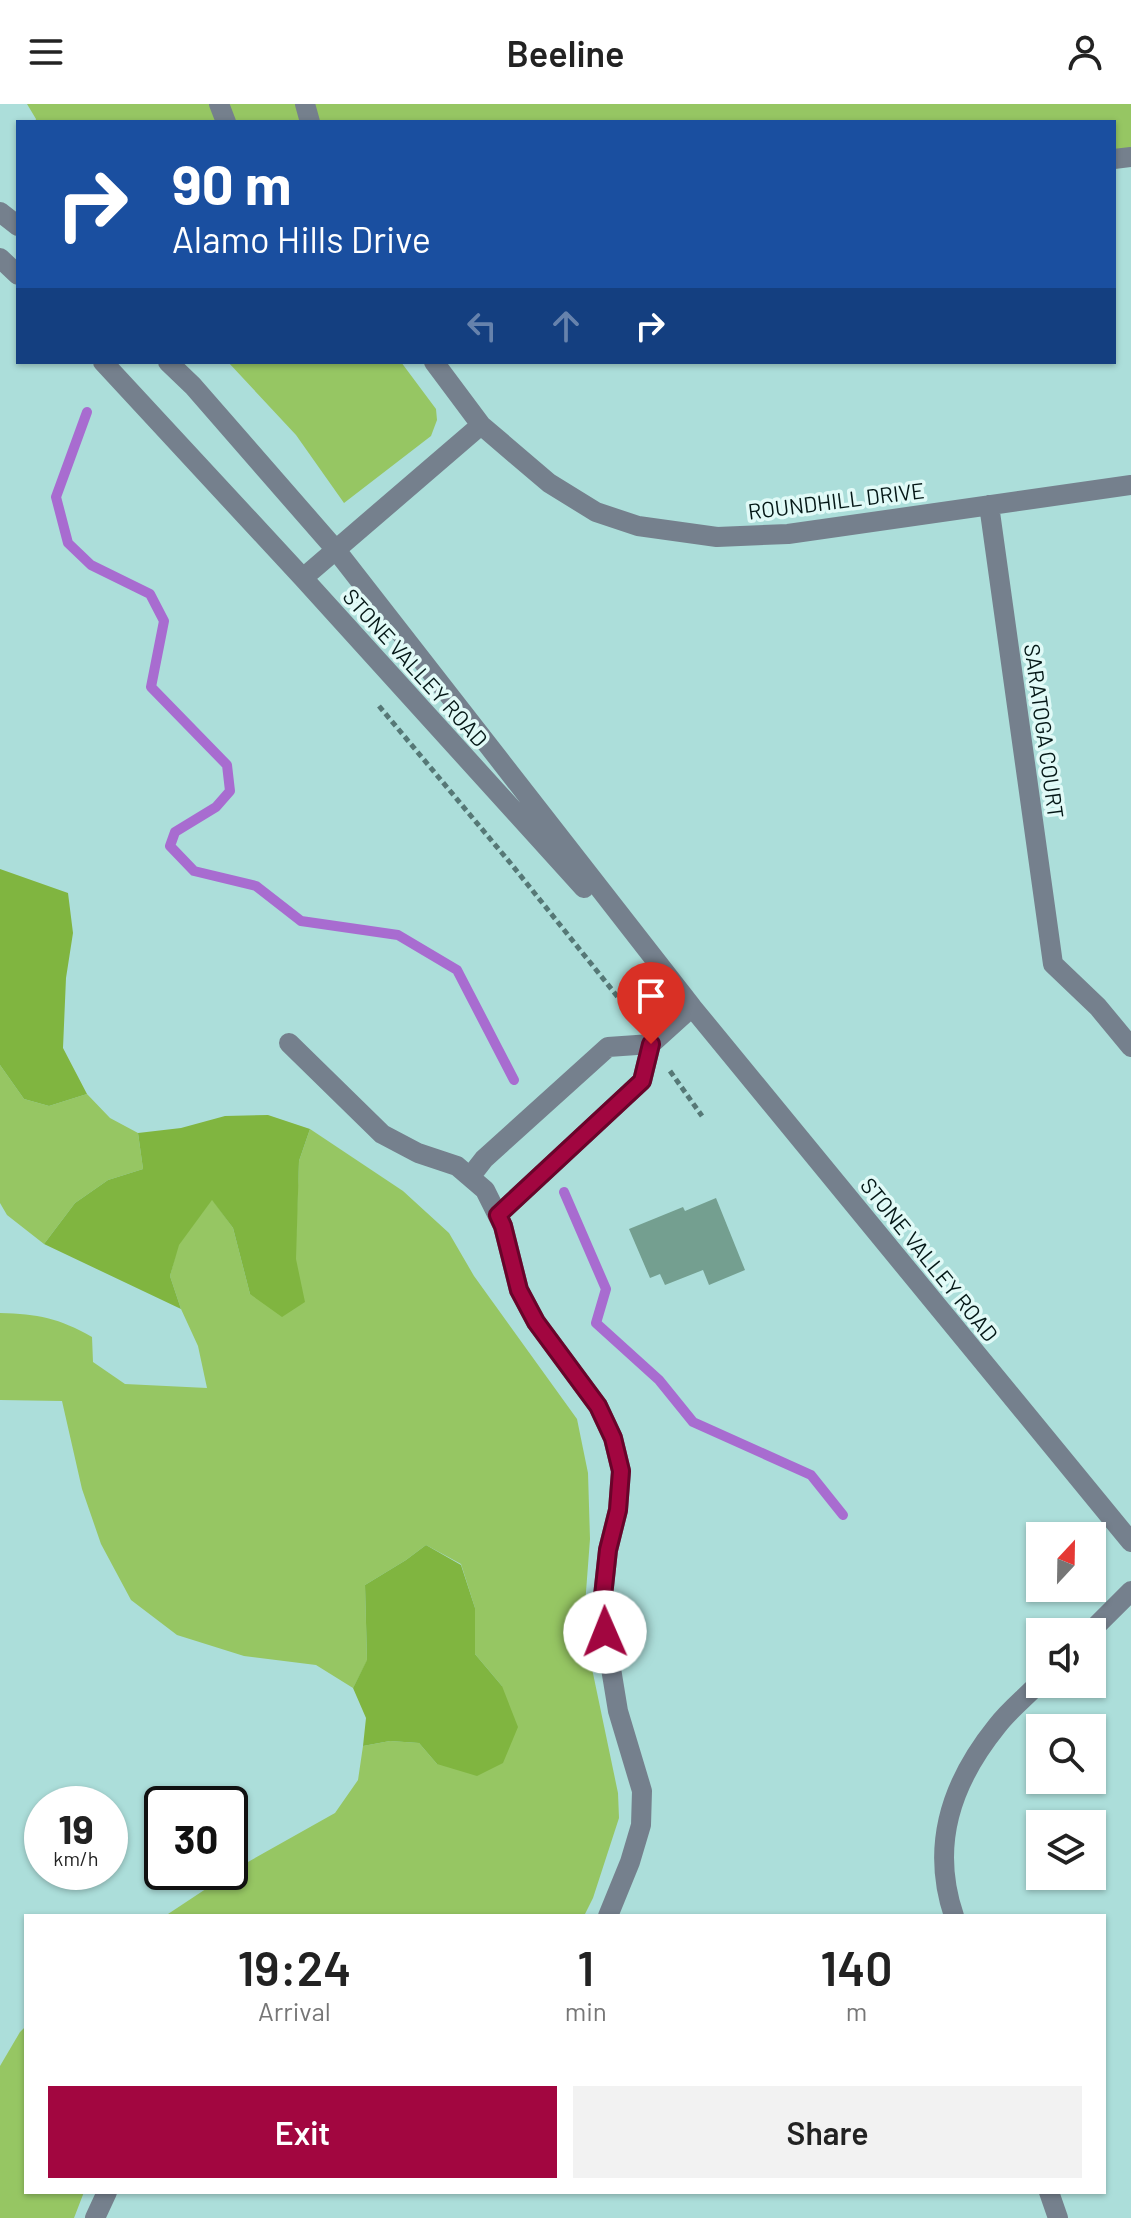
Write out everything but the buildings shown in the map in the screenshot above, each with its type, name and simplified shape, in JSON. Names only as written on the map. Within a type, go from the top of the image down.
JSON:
[{"type":"street","points":[[0,212],[16,224]]},
{"type":"street","points":[[0,258],[16,273]]},
{"type":"street","name":"STONE VALLEY ROAD","points":[[105,364],[692,1007]]},
{"type":"street","name":"STONE VALLEY ROAD","points":[[170,364],[193,386],[336,550],[692,1007],[1131,1542]]},
{"type":"street","name":"ROUNDHILL DRIVE","points":[[435,364],[481,425],[549,483],[596,512],[638,526],[717,537],[788,534],[1131,485]]},
{"type":"street","points":[[303,578],[481,425]]},
{"type":"street","name":"SARATOGA COURT","points":[[989,505],[1053,964],[1098,1007],[1131,1047]]},
{"type":"street","points":[[498,1215],[642,1081],[651,1044],[692,1007]]},
{"type":"street","points":[[289,1043],[382,1134],[418,1153],[457,1166],[477,1184],[503,1226],[519,1290],[536,1322],[598,1406],[613,1438],[621,1471],[618,1510],[608,1550],[603,1596],[605,1632],[618,1711],[642,1791],[641,1825],[609,1914]]},
{"type":"street","points":[[477,1184],[484,1159],[608,1047],[651,1044]]},
{"type":"street","points":[[1104,1618],[1131,1591]]},
{"type":"street","points":[[953,1914],[947,1894],[944,1862],[946,1829],[954,1798],[963,1774],[976,1753],[998,1724],[1026,1696]]},
{"type":"street","points":[[95,2218],[106,2194]]},
{"type":"street","points":[[1050,2194],[1058,2218]]},
{"type":"path","points":[[372,697],[617,996],[702,1116]]},
{"type":"green space","points":[[27,104],[1131,104],[1131,163],[1116,167],[1116,120],[36,119]]},
{"type":"green space","points":[[230,364],[402,364],[436,409],[437,420],[431,436],[344,503],[296,435]]},
{"type":"green space","points":[[0,869],[68,893],[73,933],[66,978],[63,1048],[87,1094],[49,1106],[24,1099],[0,1065]]},
{"type":"green space","points":[[0,1065],[24,1099],[49,1106],[87,1094],[110,1118],[138,1133],[143,1169],[108,1180],[75,1203],[44,1244],[7,1215],[0,1203]]},
{"type":"green space","points":[[268,1115],[310,1129],[299,1161],[296,1259],[305,1302],[282,1317],[250,1294],[233,1228],[212,1200],[179,1245],[170,1276],[181,1309],[44,1244],[75,1203],[108,1180],[143,1169],[138,1133],[181,1128],[225,1116]]},
{"type":"green space","points":[[310,1129],[403,1191],[449,1233],[474,1276],[577,1419],[588,1473],[590,1539],[585,1605],[590,1659],[618,1793],[619,1818],[585,1914],[168,1914],[204,1890],[248,1890],[248,1862],[335,1813],[358,1780],[363,1746],[390,1741],[419,1743],[437,1764],[502,1686],[475,1654],[475,1608],[461,1564],[426,1545],[365,1585],[367,1661],[353,1688],[316,1665],[244,1656],[177,1635],[131,1600],[101,1544],[82,1489],[62,1401],[0,1400],[0,1313],[48,1318],[92,1337],[93,1362],[125,1384],[207,1388],[198,1346],[170,1276],[178,1245],[212,1199],[233,1228],[250,1294],[304,1302],[295,1259],[299,1161]]},
{"type":"green space","points":[[426,1545],[461,1565],[475,1608],[475,1654],[502,1686],[518,1727],[503,1763],[477,1776],[437,1764],[419,1743],[390,1741],[363,1746],[366,1718],[353,1688],[367,1660],[365,1585]]},
{"type":"green space","points":[[24,2028],[24,2194],[83,2194],[74,2218],[0,2218],[0,2066]]},
{"type":"waterway","points":[[87,412],[56,497],[68,543],[91,565],[150,594],[164,621],[151,687],[227,765],[230,791],[216,807],[175,832],[170,846],[194,871],[256,886],[301,921],[398,935],[457,970],[514,1080]]},
{"type":"waterway","points":[[564,1192],[606,1289],[596,1323],[659,1380],[693,1422],[811,1475],[843,1515]]},
{"type":"route","points":[[605,1632],[603,1596],[608,1550],[618,1510],[621,1471],[613,1438],[598,1406],[536,1322],[519,1290],[498,1215],[642,1081],[651,1044]]}]
